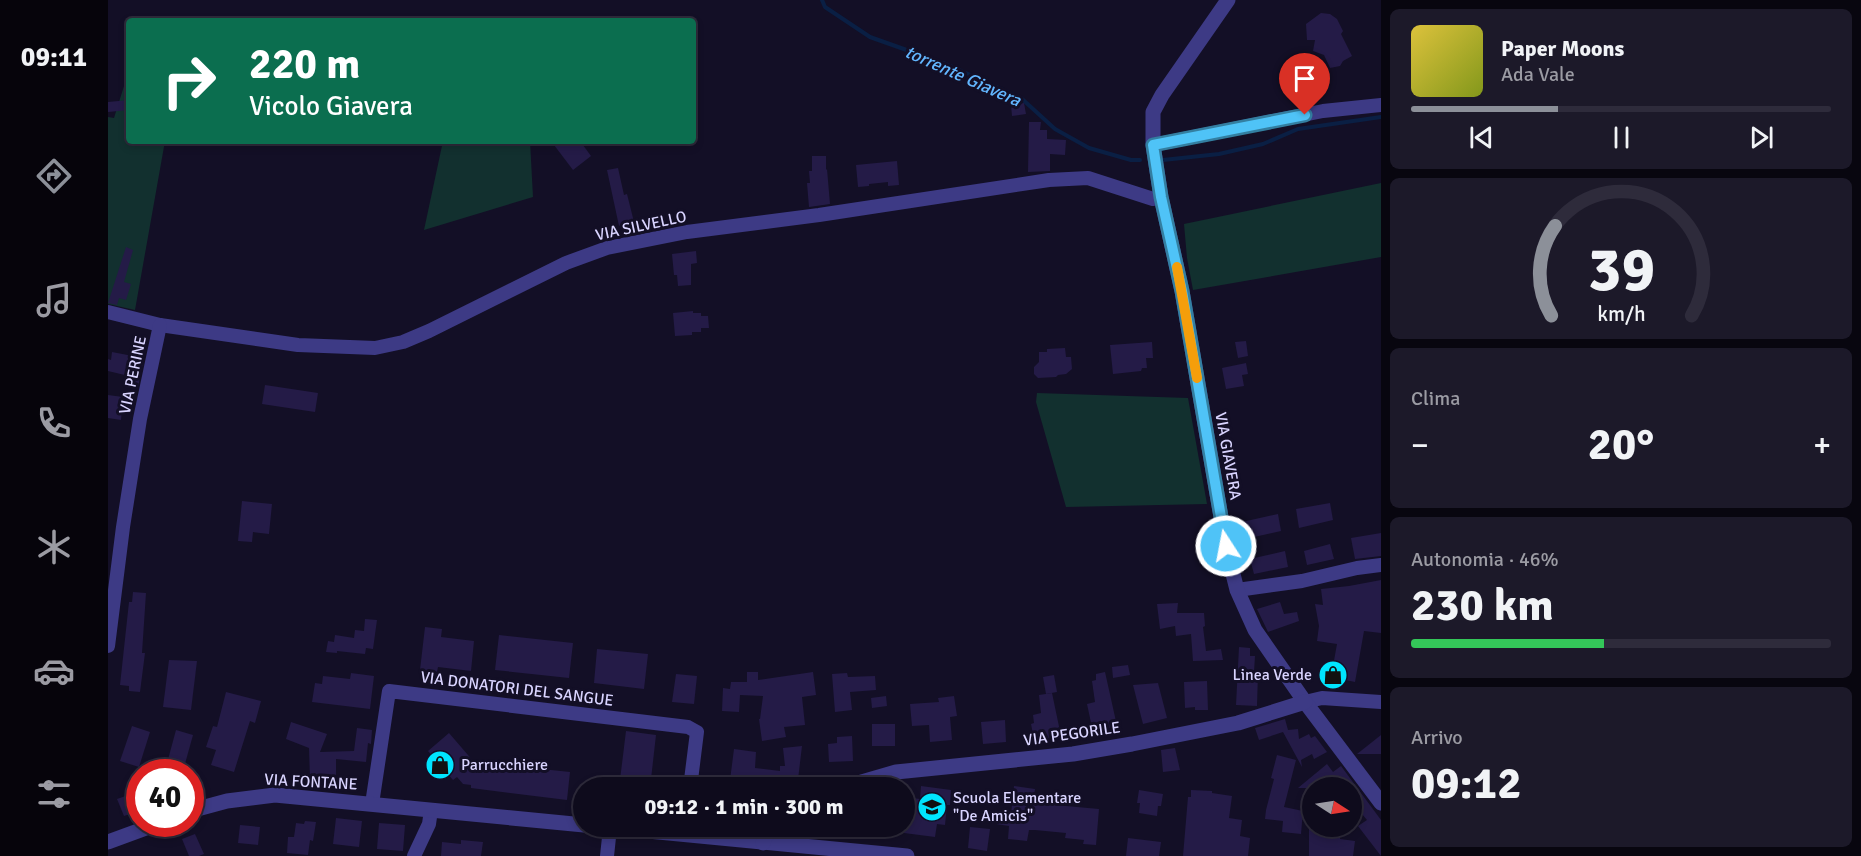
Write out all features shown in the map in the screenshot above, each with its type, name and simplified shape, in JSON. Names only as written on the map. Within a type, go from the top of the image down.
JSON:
[{"type":"street","points":[[1228,0],[1162,95],[1153,112],[1153,145],[1323,111],[1381,105]]},
{"type":"street","name":"VIA GIAVERA","points":[[1153,145],[1161,197],[1182,291],[1212,471],[1237,590],[1255,630],[1305,702],[1381,803]]},
{"type":"street","name":"VIA SILVELLO","points":[[108,312],[160,325],[298,345],[375,348],[403,342],[420,335],[566,263],[607,248],[687,232],[819,216],[1049,180],[1088,178],[1153,198],[1161,197]]},
{"type":"street","name":"VIA PERINE","points":[[108,646],[123,526],[140,419],[160,325]]},
{"type":"street","points":[[1237,590],[1302,582],[1357,568],[1381,565]]},
{"type":"street","name":"VIA DONATORI DEL SANGUE","points":[[372,804],[390,691],[688,727],[697,732],[691,777]]},
{"type":"street","points":[[1305,702],[1322,698],[1381,702]]},
{"type":"street","name":"VIA PEGORILE","points":[[879,777],[896,772],[1073,754],[1132,744],[1238,723],[1305,702]]},
{"type":"street","name":"VIA FONTANE","points":[[204,807],[227,801],[275,795],[573,824]]},
{"type":"street","points":[[414,856],[429,824],[431,810]]},
{"type":"street","points":[[108,842],[126,835]]},
{"type":"street","points":[[604,837],[607,856]]},
{"type":"street","points":[[715,837],[771,848],[907,856]]},
{"type":"green space","points":[[126,80],[126,144],[164,144],[135,310],[108,304],[108,117],[114,118]]},
{"type":"green space","points":[[442,144],[530,144],[533,197],[424,230]]},
{"type":"green space","points":[[1381,183],[1381,257],[1193,290],[1184,224]]},
{"type":"green space","points":[[1037,393],[1188,398],[1207,504],[1066,507],[1036,402]]},
{"type":"building","points":[[1321,13],[1330,14],[1337,19],[1343,31],[1341,34],[1352,56],[1343,61],[1340,66],[1330,68],[1324,55],[1313,51],[1315,40],[1307,40],[1306,24]]},
{"type":"building","points":[[126,100],[126,110],[108,112],[108,102]]},
{"type":"building","points":[[1024,103],[1026,114],[1012,116],[1011,105]]},
{"type":"building","points":[[1029,122],[1041,122],[1040,130],[1047,130],[1047,139],[1066,140],[1065,155],[1050,154],[1050,171],[1028,172]]},
{"type":"building","points":[[553,144],[582,144],[591,156],[573,170]]},
{"type":"building","points":[[812,156],[826,156],[830,204],[809,207],[807,183],[810,183],[809,171],[812,171]]},
{"type":"building","points":[[897,161],[899,185],[888,186],[888,182],[858,187],[856,165]]},
{"type":"building","points":[[618,168],[624,195],[627,194],[634,222],[619,226],[607,170]]},
{"type":"building","points":[[126,247],[133,250],[124,282],[131,284],[126,300],[119,298],[117,305],[108,303]]},
{"type":"building","points":[[696,251],[697,263],[691,264],[691,285],[678,286],[677,275],[674,275],[672,254]]},
{"type":"building","points":[[693,311],[693,313],[701,313],[701,316],[708,316],[709,328],[701,328],[701,332],[692,332],[692,335],[675,336],[673,313]]},
{"type":"building","points":[[142,337],[148,338],[138,387],[131,386],[133,377],[108,371],[108,359],[111,360],[112,352],[138,357]]},
{"type":"building","points":[[1246,341],[1248,356],[1238,358],[1235,342]]},
{"type":"building","points":[[1152,342],[1153,358],[1146,358],[1147,368],[1142,368],[1141,371],[1113,374],[1110,345]]},
{"type":"building","points":[[1065,348],[1066,357],[1071,357],[1072,369],[1056,377],[1038,378],[1034,374],[1034,367],[1039,362],[1039,352]]},
{"type":"building","points":[[1246,363],[1248,374],[1242,375],[1244,386],[1226,389],[1222,368]]},
{"type":"building","points":[[265,385],[318,393],[315,412],[262,404]]},
{"type":"building","points":[[108,395],[123,397],[121,420],[108,418]]},
{"type":"building","points":[[242,501],[272,504],[269,534],[253,532],[252,542],[238,541]]},
{"type":"building","points":[[1330,503],[1333,520],[1299,528],[1296,509]]},
{"type":"building","points":[[1278,514],[1281,531],[1245,539],[1242,522]]},
{"type":"building","points":[[1381,533],[1381,556],[1355,559],[1351,538]]},
{"type":"building","points":[[1330,544],[1334,559],[1307,565],[1304,551]]},
{"type":"building","points":[[1285,551],[1288,567],[1254,574],[1250,559]]},
{"type":"building","points":[[1381,580],[1381,633],[1364,631],[1355,682],[1331,677],[1337,644],[1317,641],[1319,626],[1315,604],[1323,605],[1321,589]]},
{"type":"building","points":[[133,592],[146,593],[142,653],[145,653],[140,692],[129,691],[129,686],[120,685],[129,602],[132,602]]},
{"type":"building","points":[[1280,602],[1284,614],[1297,612],[1299,621],[1268,632],[1257,609]]},
{"type":"building","points":[[1178,603],[1177,613],[1204,613],[1206,651],[1221,649],[1223,660],[1193,661],[1191,634],[1176,636],[1175,626],[1160,629],[1157,604]]},
{"type":"building","points":[[365,619],[377,620],[373,649],[366,648],[365,654],[326,652],[328,641],[334,642],[335,635],[354,638],[355,630],[364,631]]},
{"type":"building","points":[[425,627],[442,629],[441,637],[474,641],[471,671],[438,667],[437,672],[420,670]]},
{"type":"building","points":[[499,635],[573,643],[569,678],[495,670]]},
{"type":"building","points":[[1239,647],[1250,648],[1250,656],[1255,656],[1254,672],[1258,673],[1257,706],[1236,705]]},
{"type":"building","points":[[597,649],[648,654],[644,689],[594,683]]},
{"type":"building","points":[[169,660],[197,661],[191,710],[163,707]]},
{"type":"building","points":[[1128,665],[1130,675],[1113,678],[1112,667]]},
{"type":"building","points":[[747,672],[758,672],[758,680],[813,672],[816,695],[802,697],[805,725],[784,727],[786,737],[762,741],[759,719],[763,696],[740,695],[739,712],[722,711],[723,688],[730,689],[731,682],[747,682]]},
{"type":"building","points":[[1105,672],[1117,726],[1093,732],[1087,704],[1095,702],[1092,681],[1096,680],[1096,674]]},
{"type":"building","points":[[351,673],[374,676],[370,709],[312,702],[315,683],[322,684],[323,676],[350,679]]},
{"type":"building","points":[[847,673],[848,677],[875,676],[876,690],[850,692],[852,710],[835,712],[832,674]]},
{"type":"building","points":[[676,674],[697,676],[694,704],[672,702]]},
{"type":"building","points":[[1054,675],[1057,692],[1046,694],[1043,677]]},
{"type":"building","points":[[1207,681],[1208,710],[1195,710],[1195,707],[1185,708],[1184,682]]},
{"type":"building","points":[[1158,683],[1167,718],[1143,724],[1133,685]]},
{"type":"building","points":[[226,692],[261,701],[255,723],[250,721],[234,772],[211,765],[216,750],[206,747],[213,726],[217,727]]},
{"type":"building","points":[[1052,693],[1061,736],[1034,739],[1031,724],[1034,723],[1033,715],[1041,713],[1039,695]]},
{"type":"building","points":[[886,696],[887,706],[872,708],[871,698]]},
{"type":"building","points":[[954,696],[957,716],[950,717],[952,740],[930,742],[929,725],[912,726],[910,704],[939,702],[938,698]]},
{"type":"building","points":[[1285,719],[1288,730],[1298,729],[1299,739],[1309,734],[1311,738],[1315,736],[1327,752],[1314,759],[1312,754],[1301,760],[1302,767],[1283,732],[1259,740],[1255,728]]},
{"type":"building","points":[[1005,720],[1006,742],[983,744],[981,722]]},
{"type":"building","points":[[291,722],[327,734],[320,752],[354,751],[357,728],[372,730],[366,762],[336,759],[336,779],[310,779],[309,748],[286,739]]},
{"type":"building","points":[[872,724],[895,724],[895,746],[872,746]]},
{"type":"building","points":[[132,726],[150,732],[142,759],[126,759],[126,763],[120,761]]},
{"type":"building","points":[[176,730],[193,735],[186,759],[168,759]]},
{"type":"building","points":[[626,731],[656,735],[651,777],[620,777]]},
{"type":"building","points":[[449,733],[474,762],[570,772],[567,800],[471,788],[471,785],[463,784],[457,777],[453,780],[428,751]]},
{"type":"building","points":[[1381,735],[1381,754],[1357,754]]},
{"type":"building","points":[[852,736],[853,761],[829,762],[828,744],[837,743],[837,737]]},
{"type":"building","points":[[802,746],[798,777],[730,777],[734,749],[756,752],[755,768],[780,771],[780,766],[785,766],[783,748]]},
{"type":"building","points":[[1175,748],[1180,770],[1163,772],[1161,750]]},
{"type":"building","points":[[1277,755],[1296,760],[1284,807],[1302,811],[1301,834],[1282,832],[1283,821],[1265,819],[1274,779],[1271,778]]},
{"type":"building","points":[[1327,764],[1333,772],[1341,766],[1349,777],[1311,777]]},
{"type":"building","points":[[921,786],[951,790],[945,825],[937,824],[935,837],[915,834],[915,798],[920,799]]},
{"type":"building","points":[[1014,786],[1035,789],[1033,803],[1099,809],[1096,845],[1083,844],[1084,840],[1065,838],[1066,833],[1035,830],[1029,830],[1027,841],[1008,839],[1009,826],[996,824],[998,812],[1011,814]]},
{"type":"building","points":[[1139,790],[1163,794],[1157,816],[1139,813],[1140,803],[1137,803]]},
{"type":"building","points":[[1191,790],[1212,791],[1212,793],[1232,796],[1229,818],[1242,820],[1240,836],[1250,838],[1248,856],[1183,856],[1188,797],[1191,797]]},
{"type":"building","points":[[1362,794],[1381,820],[1381,856],[1362,831],[1362,823],[1367,820],[1362,814]]},
{"type":"building","points":[[126,796],[126,815],[124,816],[117,799]]},
{"type":"building","points":[[336,818],[362,821],[359,847],[333,844]]},
{"type":"building","points":[[305,821],[316,822],[308,855],[287,853],[288,837],[294,837],[296,823],[304,824]]},
{"type":"building","points":[[379,823],[405,825],[403,851],[377,849]]},
{"type":"building","points":[[240,825],[260,827],[258,845],[238,843]]},
{"type":"building","points":[[970,827],[990,829],[987,851],[968,848]]},
{"type":"building","points":[[196,837],[204,854],[189,856],[182,839]]},
{"type":"building","points":[[1309,837],[1340,837],[1340,839],[1355,841],[1353,856],[1309,856]]},
{"type":"building","points":[[1128,838],[1161,842],[1159,856],[1126,856]]},
{"type":"building","points":[[461,840],[483,842],[481,856],[441,856],[442,842],[461,844]]},
{"type":"waterway","name":"torrente Giavera","points":[[822,0],[825,7],[870,37],[946,64],[1021,98],[1055,129],[1089,148],[1131,160],[1140,160]]},
{"type":"waterway","name":"torrente Giavera","points":[[1163,160],[1219,154],[1263,144],[1298,129],[1381,117]]},
{"type":"slow traffic","points":[[1177,267],[1197,378]]},
{"type":"place","name":"Linea Verde","points":[[1333,675]]},
{"type":"place","name":"Parrucchiere","points":[[440,765]]},
{"type":"place","name":"Scuola Elementare \"De Amicis\"","points":[[932,807]]},
{"type":"route","points":[[1226,546],[1182,291],[1161,197],[1153,145],[1305,115]]}]
